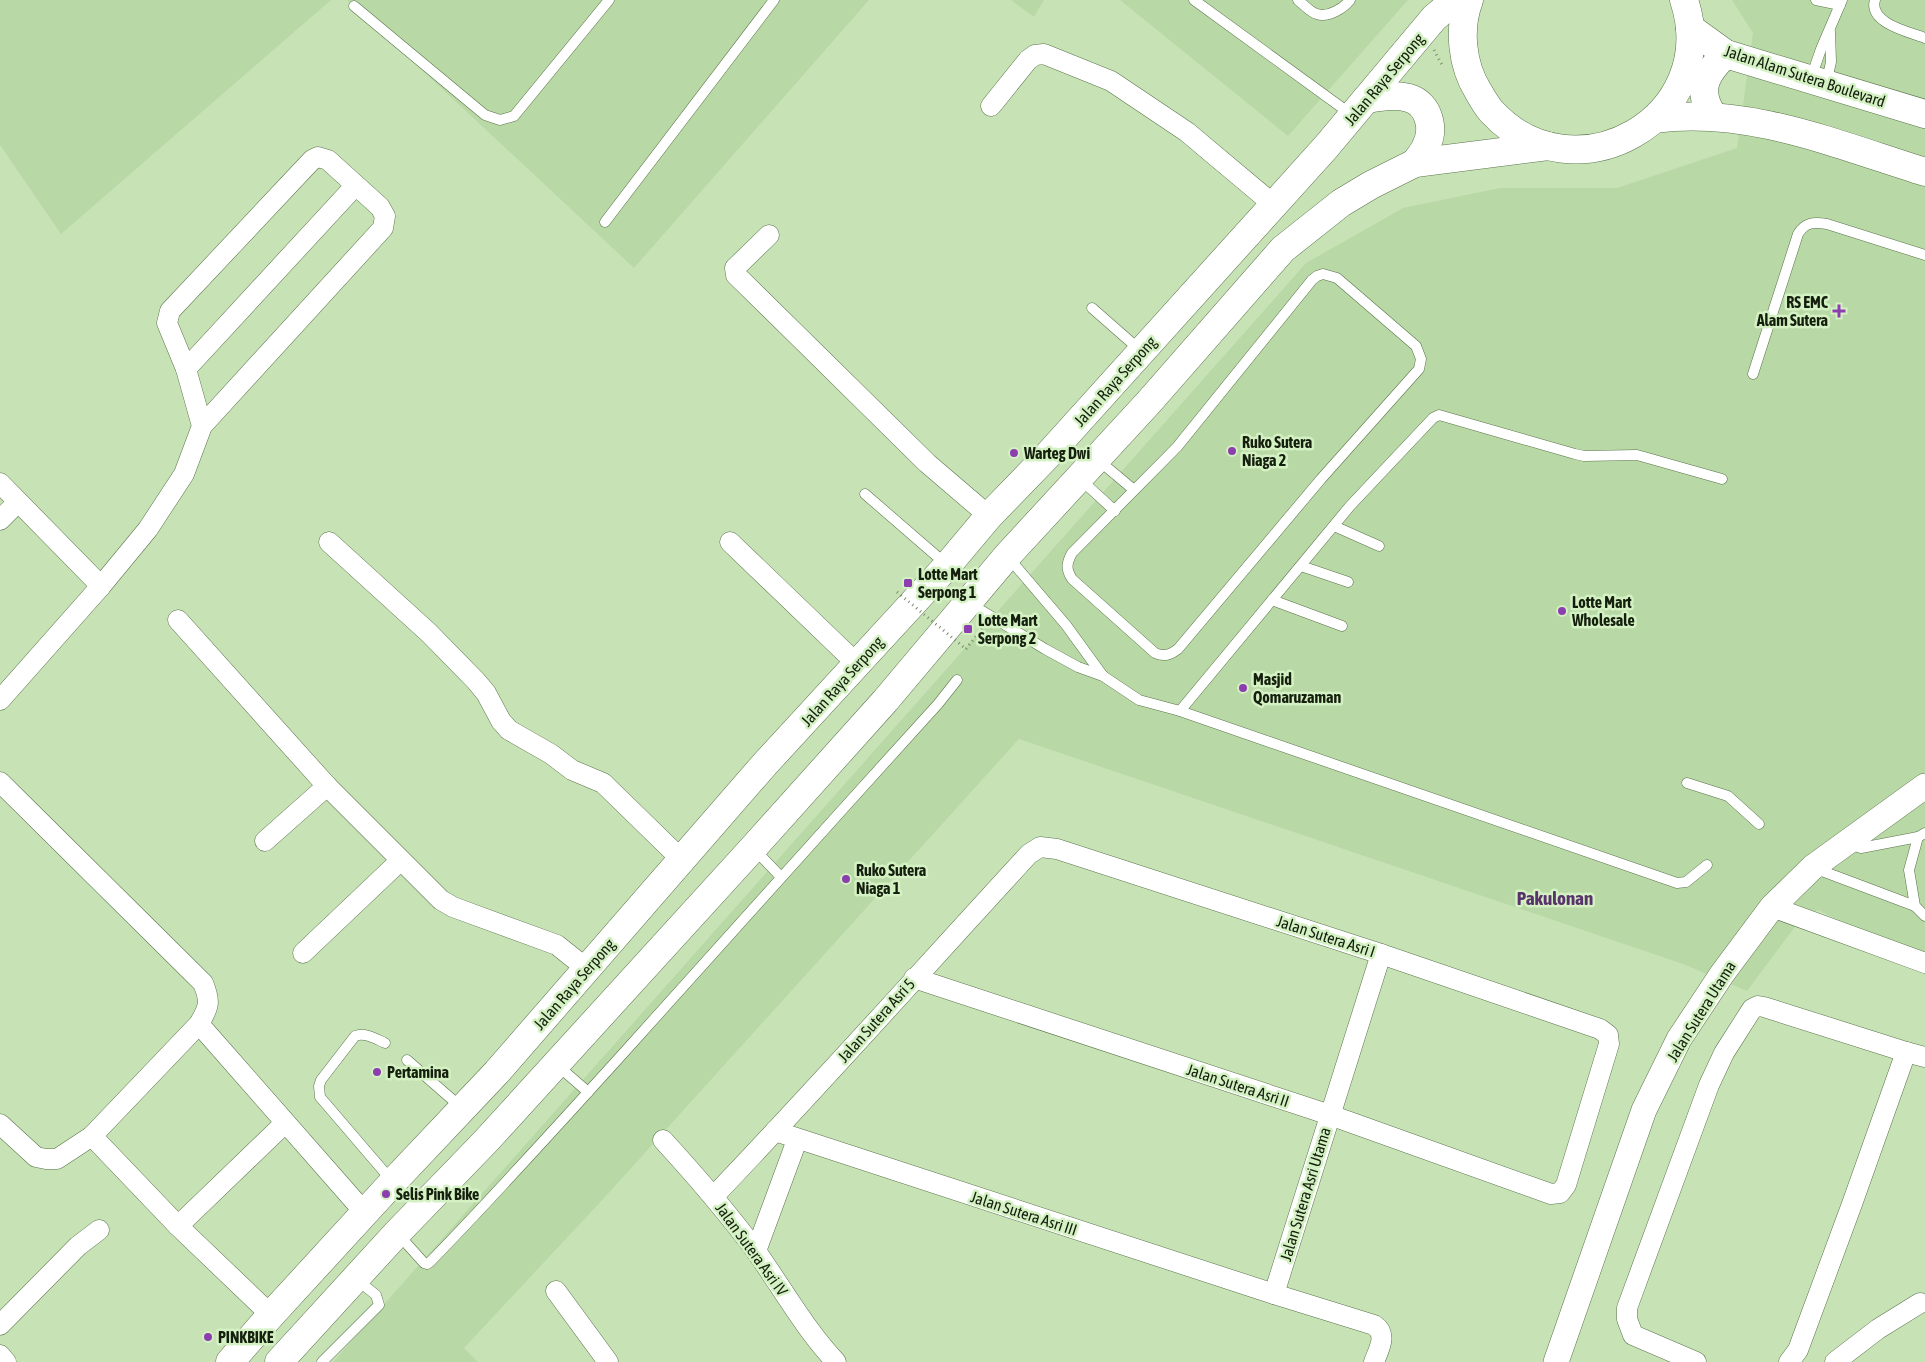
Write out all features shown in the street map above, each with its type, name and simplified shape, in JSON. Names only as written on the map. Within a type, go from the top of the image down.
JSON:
[{"type":"main road","name":"Jalan Raya Serpong","points":[[230,1362],[393,1182],[464,1109],[764,765],[947,566],[989,516],[1049,454],[1142,352],[1274,205],[1434,18],[1455,0]]},
{"type":"main road","points":[[1469,0],[1464,13],[1463,48],[1472,81],[1490,110],[1516,133],[1548,146],[1576,150],[1605,146],[1632,136],[1655,119],[1671,100],[1683,78],[1689,53],[1690,28],[1684,0]]},
{"type":"main road","name":"Jalan Alam Sutera Boulevard","points":[[1690,28],[1726,54],[1925,114]]},
{"type":"main road","points":[[1713,116],[1704,98],[1705,82],[1714,64],[1726,54]]},
{"type":"main road","points":[[1359,107],[1395,96],[1410,98],[1422,106],[1429,118],[1431,131],[1427,146],[1416,163]]},
{"type":"main road","points":[[1655,119],[1681,115],[1713,116],[1782,128],[1925,172]]},
{"type":"main road","points":[[279,1362],[397,1233],[486,1141],[885,702],[1007,556],[1149,402],[1283,249],[1341,203],[1371,185],[1416,163],[1548,146]]},
{"type":"street","points":[[991,106],[1028,60],[1035,55],[1044,54],[1111,81],[1187,132],[1274,205]]},
{"type":"street","points":[[0,700],[101,586],[148,529],[184,474],[202,426],[383,228],[385,216],[380,207],[328,160],[318,157],[312,160],[170,311],[168,323],[186,369],[202,426]]},
{"type":"street","points":[[186,369],[355,186]]},
{"type":"street","points":[[769,235],[735,268],[736,275],[927,463],[989,516]]},
{"type":"street","points":[[0,483],[101,586]]},
{"type":"street","points":[[0,520],[18,502]]},
{"type":"street","points":[[329,542],[429,633],[476,681],[486,693],[508,730],[551,754],[572,770],[603,783],[682,860]]},
{"type":"street","points":[[730,542],[857,664]]},
{"type":"street","points":[[178,620],[327,786],[441,900],[454,907],[558,945],[587,970]]},
{"type":"street","points":[[0,782],[203,984],[208,995],[208,1007],[199,1024],[92,1136],[57,1160],[36,1157],[0,1124]]},
{"type":"street","points":[[265,841],[327,786]]},
{"type":"street","name":"Jalan Sutera Utama","points":[[1556,1362],[1644,1110],[1679,1039],[1722,974],[1772,907],[1813,867],[1925,786]]},
{"type":"street","name":"Jalan Sutera Asri I","points":[[1040,847],[1057,849],[1382,954],[1600,1029],[1608,1035],[1609,1044],[1566,1185],[1560,1192]]},
{"type":"street","name":"Jalan Sutera Asri 5","points":[[714,1196],[1029,854],[1040,847]]},
{"type":"street","points":[[303,953],[400,861]]},
{"type":"street","points":[[1772,907],[1925,963]]},
{"type":"street","name":"Jalan Sutera Asri Utama","points":[[1274,1294],[1382,954]]},
{"type":"street","name":"Jalan Sutera Asri II","points":[[914,978],[1330,1115],[1551,1194],[1560,1192]]},
{"type":"street","points":[[1692,1362],[1633,1335],[1627,1319],[1627,1308],[1709,1085],[1724,1053],[1752,1009],[1758,1006],[1915,1055],[1852,1204],[1798,1350],[1789,1362]]},
{"type":"street","points":[[199,1024],[365,1214]]},
{"type":"street","points":[[178,1226],[285,1123]]},
{"type":"street","name":"Jalan Sutera Asri III","points":[[775,1131],[797,1140],[1274,1294]]},
{"type":"street","points":[[92,1136],[178,1226],[271,1315]]},
{"type":"street","name":"Jalan Sutera Asri IV","points":[[663,1140],[714,1196],[756,1251],[822,1347],[836,1362]]},
{"type":"street","points":[[756,1251],[797,1140]]},
{"type":"street","points":[[0,1325],[78,1246],[99,1230]]},
{"type":"street","points":[[556,1291],[608,1362]]},
{"type":"street","points":[[1274,1294],[1378,1327],[1381,1331],[1382,1340],[1374,1362]]},
{"type":"street","points":[[1835,1362],[1923,1299]]},
{"type":"street","points":[[0,1355],[6,1362]]},
{"type":"lane","points":[[354,6],[485,115],[500,120],[514,116],[609,0]]},
{"type":"lane","points":[[605,222],[774,0]]},
{"type":"lane","points":[[1194,0],[1359,107]]},
{"type":"lane","points":[[1303,2],[1317,14],[1325,14],[1337,10],[1350,0]]},
{"type":"lane","points":[[1816,0],[1841,3],[1830,28],[1818,82]]},
{"type":"lane","points":[[1875,0],[1876,12],[1885,23],[1925,38]]},
{"type":"lane","points":[[1818,82],[1831,62],[1830,28]]},
{"type":"lane","points":[[1753,374],[1798,234],[1806,224],[1814,222],[1827,224],[1925,255]]},
{"type":"lane","points":[[1323,274],[1337,278],[1416,346],[1421,359],[1420,369],[1321,479],[1178,649],[1168,655],[1162,656],[1155,653],[1072,579],[1068,572],[1067,562],[1072,553],[1116,511],[1177,447],[1316,276],[1323,274]]},
{"type":"lane","points":[[1092,308],[1142,352]]},
{"type":"lane","points":[[1180,711],[1334,526],[1428,422],[1439,415],[1575,454],[1584,456],[1637,455],[1722,479]]},
{"type":"lane","points":[[1097,458],[1134,490]]},
{"type":"lane","points":[[1078,478],[1116,511]]},
{"type":"lane","points":[[865,494],[947,566]]},
{"type":"lane","points":[[1334,526],[1379,546]]},
{"type":"lane","points":[[1007,556],[1066,625],[1103,676]]},
{"type":"lane","points":[[1300,566],[1348,582]]},
{"type":"lane","points":[[1272,600],[1342,626]]},
{"type":"lane","points":[[969,602],[1045,649],[1078,667],[1103,676],[1139,700],[1180,711],[1677,882],[1686,882],[1707,866]]},
{"type":"lane","points":[[397,1233],[424,1263],[430,1262],[500,1191],[722,946],[781,877],[938,704],[957,680]]},
{"type":"lane","points":[[1687,783],[1728,796],[1759,824]]},
{"type":"lane","points":[[1848,841],[1858,852],[1883,843],[1921,835]]},
{"type":"lane","points":[[1915,906],[1909,870],[1921,835]]},
{"type":"lane","points":[[1848,841],[1883,843]]},
{"type":"lane","points":[[753,848],[781,877]]},
{"type":"lane","points":[[1813,867],[1915,906],[1925,916]]},
{"type":"lane","points":[[385,1043],[366,1035],[360,1034],[355,1036],[321,1080],[319,1091],[320,1096],[393,1182]]},
{"type":"lane","points":[[407,1060],[464,1109]]},
{"type":"lane","points":[[556,1064],[588,1092]]},
{"type":"lane","points":[[322,1362],[379,1305],[376,1295],[356,1278]]},
{"type":"path","points":[[897,592],[966,649]]},
{"type":"shaded area","points":[[0,0],[331,0],[61,234],[0,145]]},
{"type":"shaded area","points":[[347,0],[869,0],[634,268]]},
{"type":"shaded area","points":[[1011,0],[1044,0],[1034,17]]},
{"type":"shaded area","points":[[1120,0],[1408,0],[1288,136]]},
{"type":"shaded area","points":[[1732,0],[1925,0],[1925,956],[1873,937],[1818,910],[1800,920],[1747,991],[1683,964],[1019,739],[605,1197],[464,1348],[478,1362],[333,1362],[1306,263],[1403,208],[1500,188],[1617,188],[1737,148],[1753,33]]},
{"type":"place","name":"RS EMC Alam Sutera","points":[[1839,311]]},
{"type":"place","name":"Ruko Sutera Niaga 2","points":[[1232,451]]},
{"type":"place","name":"Warteg Dwi","points":[[1014,453]]},
{"type":"place","name":"Lotte Mart Serpong 1","points":[[908,583]]},
{"type":"place","name":"Lotte Mart Wholesale","points":[[1562,611]]},
{"type":"place","name":"Lotte Mart Serpong 2","points":[[968,629]]},
{"type":"place","name":"Masjid Qomaruzaman","points":[[1243,688]]},
{"type":"place","name":"Ruko Sutera Niaga 1","points":[[846,879]]},
{"type":"place","name":"Pertamina","points":[[377,1072]]},
{"type":"place","name":"Selis Pink Bike","points":[[386,1194]]},
{"type":"place","name":"PINKBIKE","points":[[208,1337]]},
{"type":"district","name":"Pakulonan","points":[[1555,898]]}]
